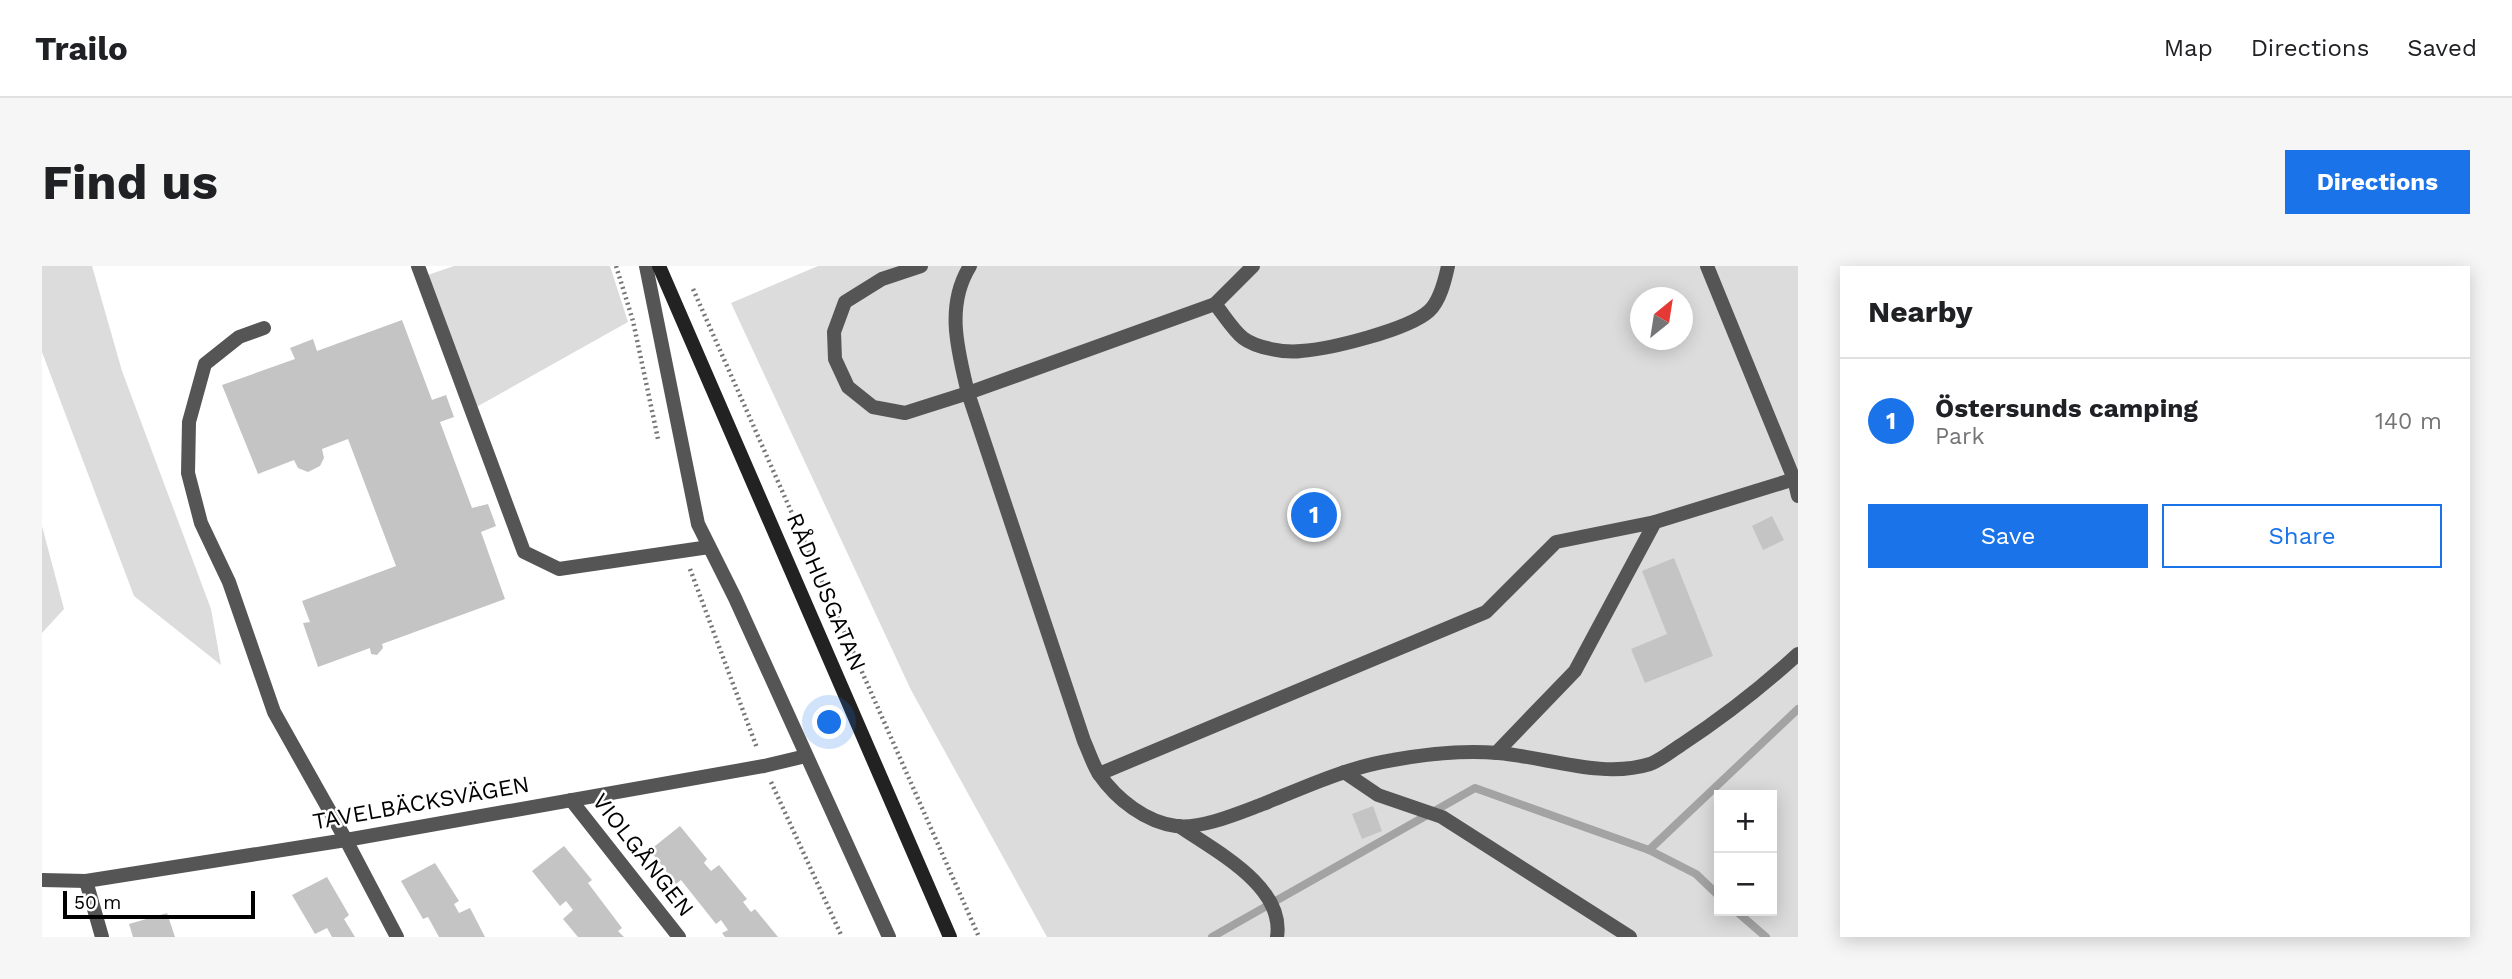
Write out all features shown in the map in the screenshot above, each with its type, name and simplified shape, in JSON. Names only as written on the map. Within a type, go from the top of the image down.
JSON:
[{"type":"main road","name":"RÅDHUSGATAN","points":[[659,266],[950,937]]},
{"type":"street","points":[[418,266],[524,552],[559,569],[709,547]]},
{"type":"street","points":[[646,266],[698,524],[735,598],[889,937]]},
{"type":"street","points":[[921,266],[882,279],[845,302],[834,332],[835,359],[848,387],[873,407],[905,413],[1215,304],[1253,266]]},
{"type":"street","points":[[970,266],[956,302],[956,341],[968,393],[1084,741],[1099,774],[1118,796],[1135,810],[1157,822],[1179,827],[1240,867],[1259,886],[1275,910],[1279,926],[1277,937]]},
{"type":"street","points":[[1215,304],[1243,338],[1264,347],[1299,352],[1360,339],[1408,323],[1430,310],[1444,283],[1448,266]]},
{"type":"street","points":[[1707,266],[1796,479],[1798,496]]},
{"type":"street","points":[[264,327],[239,337],[205,364],[189,422],[188,473],[201,523],[229,582],[274,712],[397,937]]},
{"type":"street","points":[[1099,774],[1486,612],[1556,542],[1655,522],[1796,479]]},
{"type":"street","points":[[1496,753],[1575,671],[1655,522]]},
{"type":"street","points":[[1179,827],[1236,814],[1343,772],[1392,760],[1448,754],[1496,753],[1593,767],[1627,769],[1653,763],[1727,712],[1798,654]]},
{"type":"street","name":"TAVELBÄCKSVÄGEN","points":[[42,880],[86,880],[346,840],[764,766],[806,756]]},
{"type":"street","points":[[1343,772],[1378,795],[1442,817],[1630,937]]},
{"type":"street","name":"VIOLGÅNGEN","points":[[571,800],[679,937]]},
{"type":"street","points":[[86,880],[102,937]]},
{"type":"path","points":[[691,285],[978,937]]},
{"type":"shaded area","points":[[42,266],[92,266],[122,371],[211,609],[221,665],[134,596],[42,352]]},
{"type":"shaded area","points":[[454,266],[610,266],[628,322],[471,410],[422,277]]},
{"type":"shaded area","points":[[818,266],[1798,266],[1798,937],[1047,937],[911,690],[731,303]]},
{"type":"shaded area","points":[[42,526],[64,609],[42,633]]},
{"type":"building","points":[[402,320],[432,400],[446,395],[454,417],[440,422],[472,508],[488,504],[496,526],[481,532],[505,599],[382,644],[383,648],[377,655],[371,654],[370,648],[318,667],[303,623],[310,622],[302,601],[396,566],[348,439],[322,449],[324,458],[320,466],[308,472],[298,468],[294,460],[258,474],[222,385],[295,359],[290,348],[313,339],[317,351]]},
{"type":"building","points":[[1772,516],[1784,540],[1763,550],[1752,526]]},
{"type":"building","points":[[1674,558],[1713,656],[1645,683],[1631,649],[1667,634],[1642,571]]},
{"type":"building","points":[[1373,806],[1382,831],[1362,839],[1352,814]]},
{"type":"building","points":[[680,826],[707,859],[704,863],[711,871],[719,865],[747,899],[743,902],[751,912],[755,909],[778,937],[725,937],[722,933],[728,930],[721,920],[716,924],[681,880],[676,884],[650,850]]},
{"type":"building","points":[[564,846],[592,880],[588,883],[622,928],[618,931],[624,937],[578,937],[563,919],[573,910],[566,901],[560,906],[532,871]]},
{"type":"building","points":[[435,863],[459,901],[454,904],[459,913],[470,908],[485,937],[439,937],[428,917],[423,919],[401,881]]},
{"type":"building","points":[[327,877],[349,915],[344,919],[355,937],[332,937],[327,928],[315,934],[292,895]]},
{"type":"building","points":[[167,913],[175,937],[133,937],[129,924]]},
{"type":"waterway","points":[[1649,850],[1798,709]]},
{"type":"waterway","points":[[1212,937],[1475,788],[1649,850],[1696,874],[1714,891]]},
{"type":"waterway","points":[[1742,916],[1766,937]]},
{"type":"place","name":"Östersunds camping","points":[[1314,515]]}]
